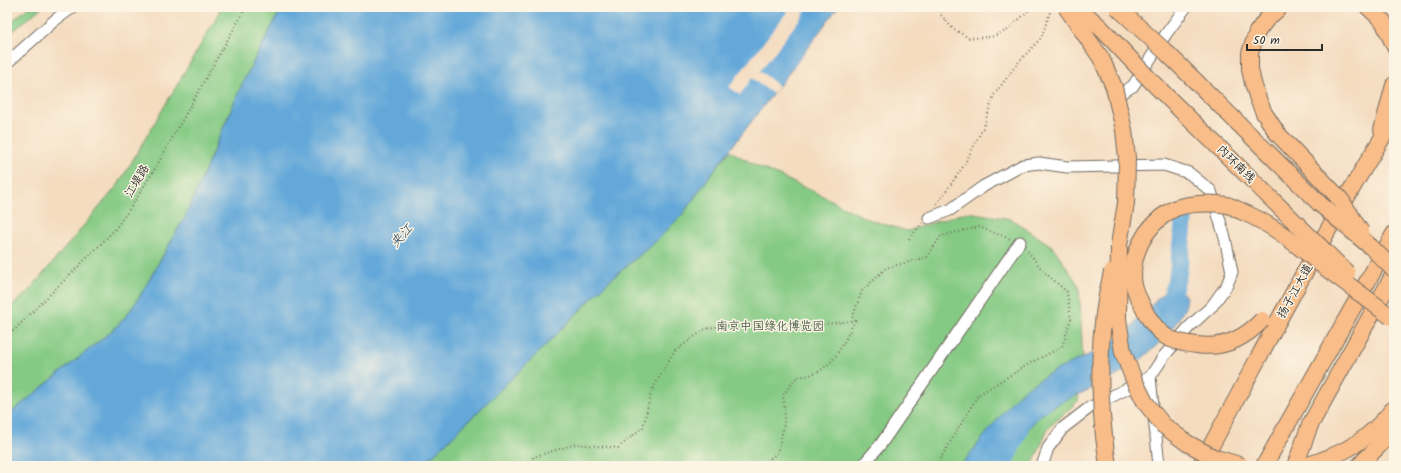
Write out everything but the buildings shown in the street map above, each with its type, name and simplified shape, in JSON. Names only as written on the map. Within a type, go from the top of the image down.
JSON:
[{"type":"highway","points":[[1066,7],[1101,58],[1114,87],[1124,130],[1127,158],[1126,203],[1119,245],[1106,296],[1101,352],[1100,399],[1108,466]]},
{"type":"highway","name":"内环南线","points":[[1078,7],[1102,29],[1160,89],[1393,318]]},
{"type":"highway","points":[[1117,7],[1320,204],[1371,247],[1394,270]]},
{"type":"highway","points":[[1280,7],[1266,20],[1257,32],[1250,53],[1250,69],[1258,99],[1264,112],[1277,132],[1341,200],[1371,247]]},
{"type":"highway","points":[[1368,7],[1383,21],[1394,45]]},
{"type":"highway","points":[[1378,145],[1394,85]]},
{"type":"highway","name":"扬子江大道","points":[[1200,466],[1290,299],[1394,119]]},
{"type":"highway","points":[[1290,299],[1272,311],[1253,330],[1226,344],[1201,346],[1182,342],[1166,336],[1155,327],[1146,314],[1134,287],[1133,277],[1137,250],[1147,232],[1171,210],[1195,204],[1213,203],[1228,205],[1259,219],[1285,235],[1393,318]]},
{"type":"highway","points":[[1264,466],[1394,234]]},
{"type":"highway","points":[[1119,245],[1118,319],[1123,352],[1134,380],[1145,402],[1163,425],[1187,443],[1213,457],[1242,466]]},
{"type":"highway","points":[[1295,466],[1310,425],[1394,274]]},
{"type":"highway","points":[[1305,466],[1344,451],[1366,438],[1394,408]]},
{"type":"highway","points":[[1359,466],[1394,430]]},
{"type":"street","points":[[7,63],[55,20],[73,7]]},
{"type":"street","points":[[1118,95],[1133,86],[1166,34],[1186,7]]},
{"type":"street","points":[[926,220],[950,210],[984,186],[1023,165],[1039,163],[1067,167],[1164,165],[1190,173],[1211,191],[1225,238],[1232,272],[1227,285],[1212,306],[1189,327],[1164,356],[1150,377],[1089,408],[1063,428],[1048,448],[1042,466]]},
{"type":"street","points":[[862,466],[881,444],[1020,242]]},
{"type":"street","points":[[1150,377],[1159,466]]},
{"type":"path","name":"江堤路","points":[[7,337],[116,228],[153,172],[246,7]]},
{"type":"path","points":[[941,7],[941,15],[953,29],[969,38],[991,38],[1008,30],[1032,7]]},
{"type":"path","points":[[935,206],[963,167],[983,128],[994,95],[1017,64],[1041,38],[1052,7]]},
{"type":"path","points":[[909,239],[926,220]]},
{"type":"path","points":[[532,466],[533,457],[576,444],[618,448],[643,427],[652,390],[675,351],[705,330],[736,323],[774,327],[817,325],[851,321],[862,291],[886,268],[927,257],[941,236],[979,227],[1020,242],[1044,271],[1067,292],[1071,319],[1062,347],[1032,362],[978,395],[936,466]]},
{"type":"path","points":[[761,466],[777,453],[783,430],[785,411],[783,395],[797,377],[815,373],[829,364],[845,343],[848,333],[856,319]]},
{"type":"green space","points":[[29,7],[42,7],[7,36],[7,25]]},
{"type":"green space","points":[[217,7],[284,7],[279,13],[243,82],[185,217],[137,301],[126,316],[114,329],[7,416],[7,310],[28,292],[118,185],[220,12]]},
{"type":"green space","name":"南京中国绿化博览园","points":[[730,151],[757,166],[821,195],[867,219],[907,231],[967,212],[1011,219],[1053,247],[1079,286],[1083,362],[1078,401],[1048,428],[1032,466],[422,466],[534,357],[609,281],[656,241],[682,215],[711,174]]},
{"type":"water","name":"夹江","points":[[284,7],[838,7],[711,174],[682,215],[656,241],[609,281],[534,357],[422,466],[7,466],[7,416],[114,329],[137,301],[185,217],[243,82],[279,13]]},
{"type":"water","points":[[1173,287],[1182,292],[1186,298],[1185,306],[1181,315],[1175,325],[1158,344],[1139,361],[1119,375],[1074,396],[1041,415],[997,466],[960,466],[1014,399],[1026,388],[1052,372],[1099,350],[1132,326],[1163,293]]},
{"type":"pier","points":[[791,7],[809,7],[760,71],[779,86],[773,94],[752,78],[740,95],[729,87]]},
{"type":"waterway","points":[[1166,310],[1169,306],[1178,273],[1184,212]]},
{"type":"waterway","points":[[1002,466],[1019,431]]}]
